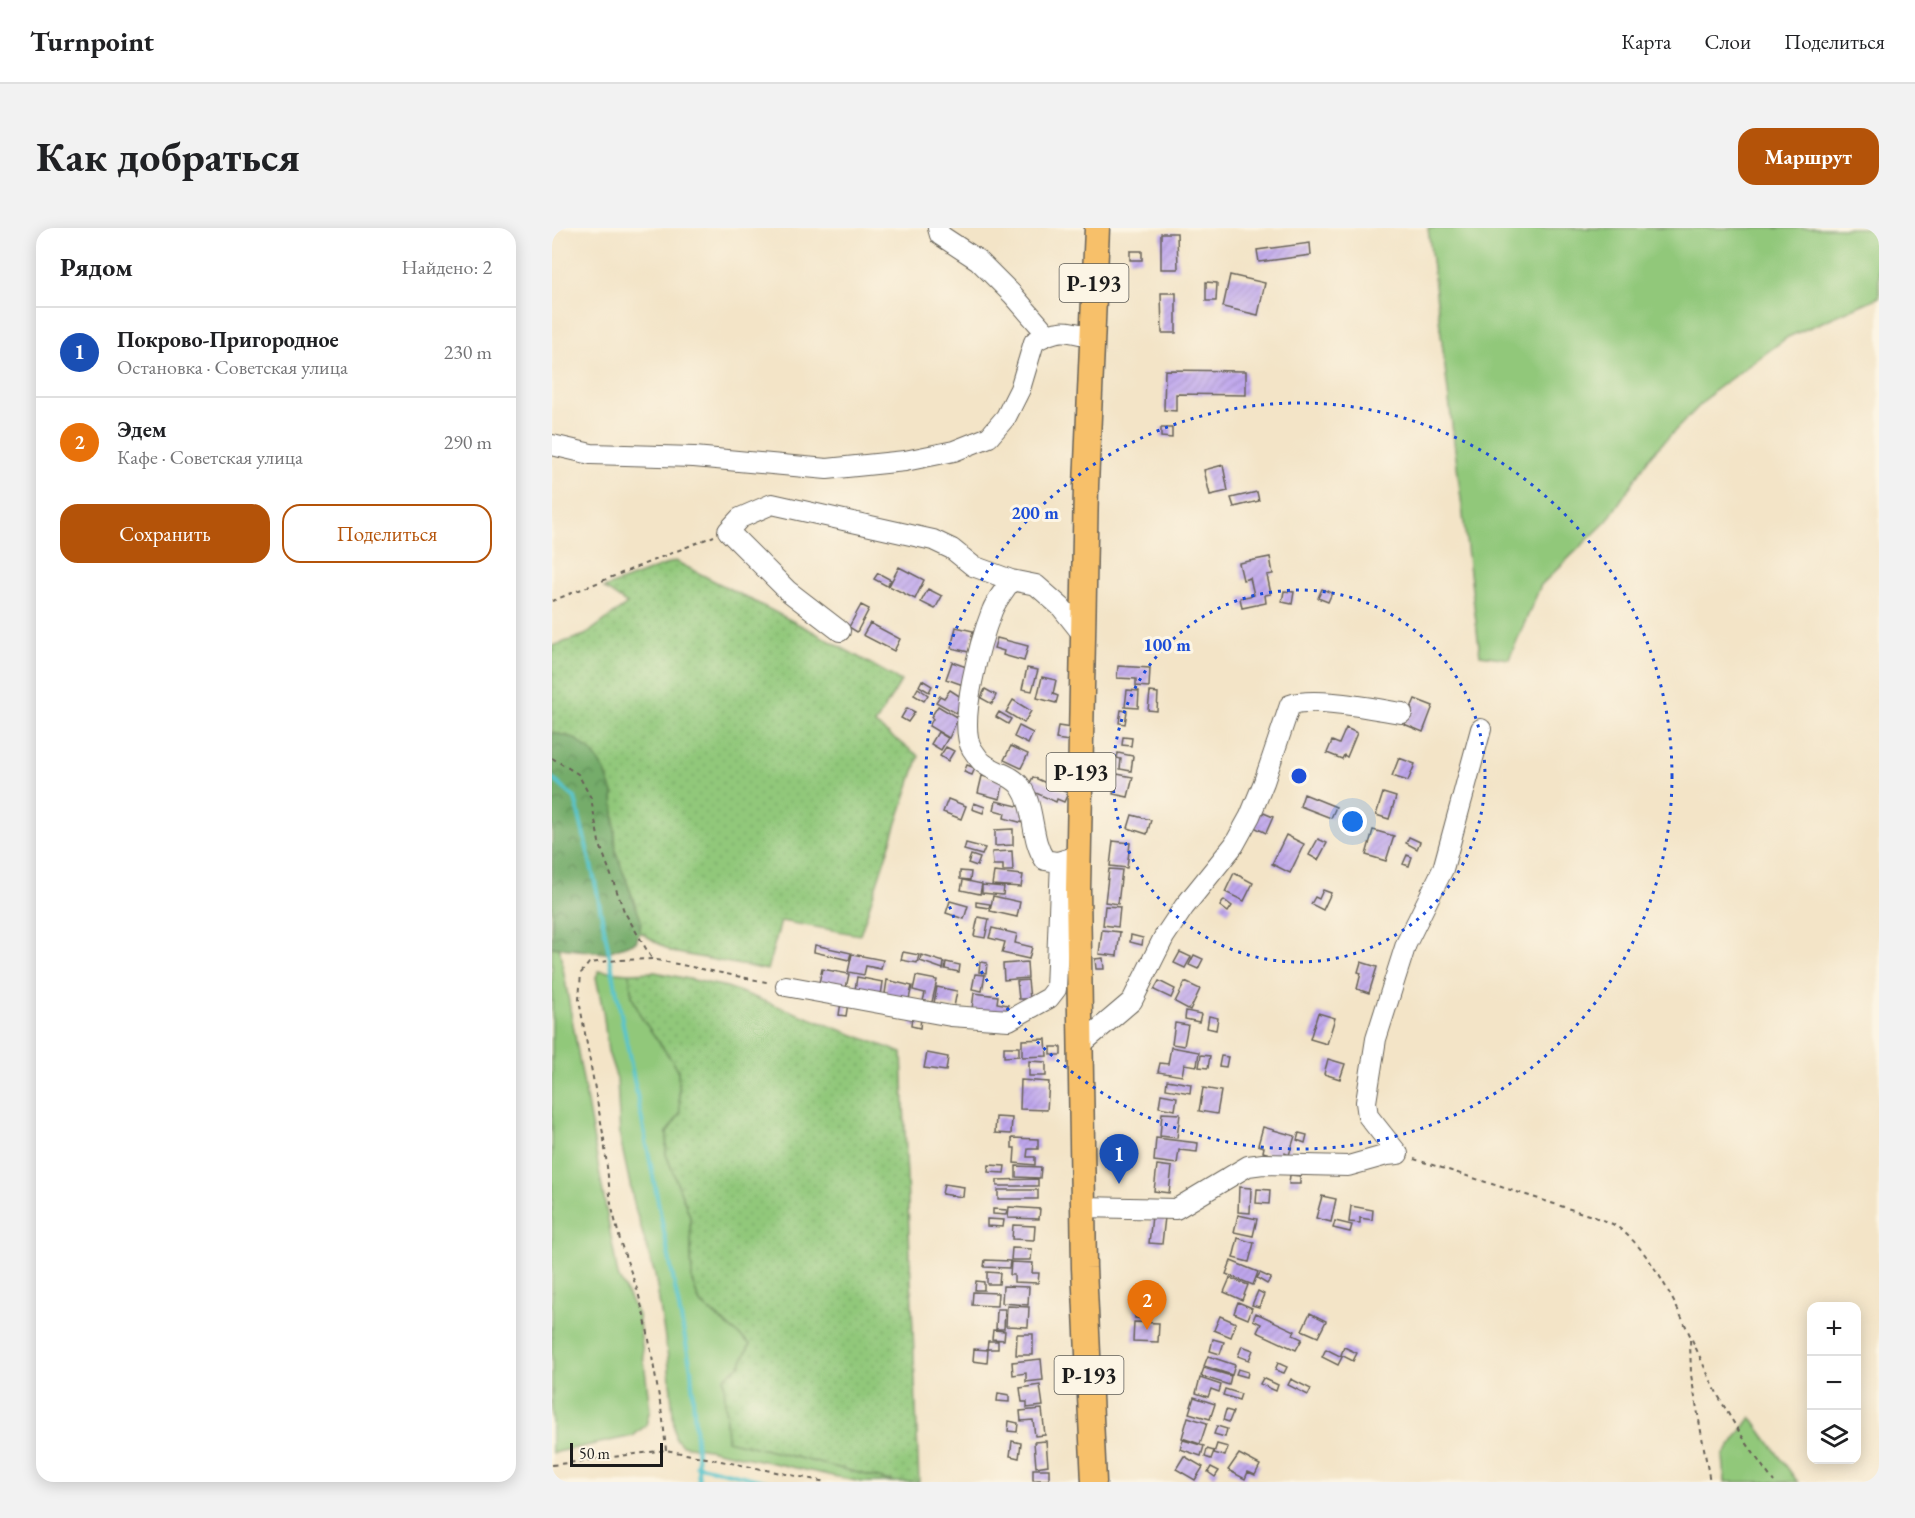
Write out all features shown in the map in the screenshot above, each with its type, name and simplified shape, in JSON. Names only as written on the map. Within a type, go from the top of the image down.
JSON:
[{"type":"main road","name":"Р-193","points":[[1094,1482],[1070,858],[1084,636],[1086,486],[1097,228]]},
{"type":"lane","points":[[938,228],[940,235],[978,260],[1047,334]]},
{"type":"lane","points":[[552,445],[591,454],[694,457],[827,469],[905,461],[954,451],[989,437],[1006,417],[1020,389],[1034,342],[1047,334],[1064,330],[1091,337]]},
{"type":"lane","points":[[840,631],[788,591],[728,531],[740,518],[772,504],[933,540],[952,549],[973,566],[1011,580],[1036,585],[1061,607],[1084,636]]},
{"type":"lane","points":[[786,986],[951,1016],[1009,1020],[1049,998],[1056,989],[1070,858],[1045,860],[1039,851],[1030,806],[1021,787],[1013,779],[983,764],[971,747],[966,731],[967,711],[975,672],[992,610],[1011,580]]},
{"type":"lane","points":[[1079,1046],[1132,1001],[1164,937],[1184,906],[1234,845],[1257,799],[1290,705],[1298,702],[1322,703],[1402,712]]},
{"type":"lane","points":[[1398,1154],[1368,1116],[1366,1102],[1377,1039],[1406,944],[1443,869],[1481,729]]},
{"type":"lane","points":[[1082,1207],[1176,1209],[1248,1166],[1263,1164],[1348,1167],[1387,1155],[1398,1154]]},
{"type":"path","points":[[552,601],[692,543],[728,531]]},
{"type":"path","points":[[552,758],[578,774],[591,798],[599,842],[624,911],[651,959]]},
{"type":"path","points":[[666,1450],[647,1328],[611,1204],[604,1139],[579,1000],[581,973],[589,963],[651,959],[786,986]]},
{"type":"path","points":[[1398,1154],[1584,1213],[1616,1226],[1641,1250],[1658,1274],[1720,1399],[1750,1449],[1774,1482]]},
{"type":"path","points":[[1690,1337],[1691,1375],[1710,1482]]},
{"type":"path","points":[[552,1465],[666,1450],[826,1482]]},
{"type":"green space","points":[[1428,228],[1879,228],[1879,297],[1788,337],[1715,390],[1652,454],[1607,521],[1541,585],[1509,659],[1480,655]]},
{"type":"green space","points":[[675,561],[812,631],[901,681],[875,724],[919,756],[860,935],[781,921],[767,970],[672,952],[640,932],[641,920],[616,852],[613,793],[605,771],[592,752],[574,738],[552,732],[552,646],[585,635],[627,604],[604,588]]},
{"type":"green space","points":[[552,732],[574,738],[592,752],[605,771],[613,793],[616,852],[641,920],[636,942],[605,953],[552,947]]},
{"type":"green space","points":[[559,946],[618,1276],[638,1315],[650,1409],[646,1425],[633,1436],[552,1453],[552,947]]},
{"type":"green space","points":[[599,971],[629,973],[632,996],[641,1017],[678,1069],[680,1114],[667,1132],[666,1154],[690,1216],[692,1281],[700,1303],[750,1344],[741,1364],[724,1378],[727,1440],[895,1482],[861,1482],[682,1445],[675,1438],[668,1358],[655,1275],[635,1208],[620,1138],[617,1079],[608,1052],[596,977]]},
{"type":"green space","points":[[655,972],[727,987],[902,1053],[919,1482],[895,1482],[727,1440],[724,1378],[741,1364],[750,1344],[700,1303],[692,1281],[690,1216],[666,1154],[667,1132],[680,1114],[678,1069],[641,1017],[632,996],[629,973]]},
{"type":"green space","points":[[1751,1417],[1798,1482],[1725,1482],[1723,1456]]},
{"type":"building","points":[[1161,233],[1177,233],[1178,269],[1161,269]]},
{"type":"building","points":[[1310,243],[1311,255],[1259,262],[1257,250]]},
{"type":"building","points":[[1130,251],[1142,251],[1142,260],[1130,260]]},
{"type":"building","points":[[1230,275],[1265,283],[1258,315],[1223,307]]},
{"type":"building","points":[[1206,282],[1217,283],[1216,301],[1206,301]]},
{"type":"building","points":[[1161,293],[1176,293],[1176,333],[1162,333]]},
{"type":"building","points":[[1165,370],[1246,371],[1246,395],[1176,394],[1176,411],[1164,410]]},
{"type":"building","points":[[1161,428],[1172,428],[1172,438],[1161,437]]},
{"type":"building","points":[[1223,465],[1228,491],[1210,495],[1204,470]]},
{"type":"building","points":[[1257,492],[1259,501],[1234,507],[1231,498]]},
{"type":"building","points":[[1270,557],[1273,574],[1267,575],[1271,594],[1265,595],[1266,603],[1242,608],[1240,598],[1254,595],[1250,578],[1243,580],[1239,563]]},
{"type":"building","points":[[899,567],[924,580],[915,599],[889,586]]},
{"type":"building","points":[[878,573],[891,580],[887,586],[874,579]]},
{"type":"building","points":[[928,589],[942,596],[935,609],[921,602]]},
{"type":"building","points":[[1322,589],[1332,593],[1328,602],[1318,598]]},
{"type":"building","points":[[1284,591],[1294,592],[1292,604],[1282,602]]},
{"type":"building","points":[[861,605],[869,609],[857,632],[849,627]]},
{"type":"building","points":[[870,623],[900,639],[894,651],[863,635]]},
{"type":"building","points":[[956,627],[973,631],[969,652],[951,648]]},
{"type":"building","points":[[997,638],[1028,646],[1024,661],[1003,655],[1004,651],[994,648]]},
{"type":"building","points":[[952,662],[972,669],[966,686],[946,679]]},
{"type":"building","points":[[1118,666],[1150,668],[1149,687],[1136,686],[1136,679],[1117,678]]},
{"type":"building","points":[[1027,668],[1038,670],[1032,691],[1022,689]]},
{"type":"building","points":[[1042,677],[1056,680],[1053,694],[1058,696],[1056,703],[1037,698]]},
{"type":"building","points":[[922,680],[932,686],[929,692],[919,686]]},
{"type":"building","points":[[918,688],[928,695],[924,701],[914,695]]},
{"type":"building","points":[[985,689],[996,695],[992,704],[981,698]]},
{"type":"building","points":[[950,690],[964,699],[956,713],[936,702],[940,696],[944,698]]},
{"type":"building","points":[[1127,690],[1139,691],[1138,708],[1125,707]]},
{"type":"building","points":[[1150,692],[1158,693],[1157,711],[1148,710]]},
{"type":"building","points":[[1415,699],[1433,706],[1423,732],[1404,724]]},
{"type":"building","points":[[1013,700],[1031,711],[1024,723],[1006,712]]},
{"type":"building","points":[[938,706],[958,718],[949,738],[929,726],[933,719],[931,717]]},
{"type":"building","points":[[907,708],[915,712],[908,722],[901,718]]},
{"type":"building","points":[[1121,710],[1127,711],[1125,724],[1119,723]]},
{"type":"building","points":[[999,712],[1011,719],[1008,724],[996,717]]},
{"type":"building","points":[[1019,726],[1033,733],[1028,744],[1014,737]]},
{"type":"building","points":[[1058,726],[1071,728],[1069,741],[1056,739]]},
{"type":"building","points":[[1346,728],[1357,733],[1347,757],[1344,755],[1342,759],[1327,753],[1332,741],[1339,744]]},
{"type":"building","points":[[938,732],[948,738],[941,750],[931,744]]},
{"type":"building","points":[[1123,737],[1132,738],[1131,746],[1122,745]]},
{"type":"building","points":[[1011,746],[1028,754],[1021,768],[1004,760]]},
{"type":"building","points":[[946,747],[954,751],[948,761],[940,756]]},
{"type":"building","points":[[1118,753],[1133,756],[1131,771],[1120,769],[1121,759],[1117,758]]},
{"type":"building","points":[[1399,758],[1415,764],[1408,781],[1392,776]]},
{"type":"building","points":[[967,765],[975,768],[972,775],[964,772]]},
{"type":"building","points":[[1117,774],[1133,777],[1128,797],[1113,794]]},
{"type":"building","points":[[982,776],[1004,781],[1000,799],[978,793]]},
{"type":"building","points":[[1033,777],[1068,793],[1064,802],[1057,799],[1056,802],[1027,789]]},
{"type":"building","points":[[1383,793],[1396,797],[1389,819],[1376,815]]},
{"type":"building","points":[[1304,794],[1336,807],[1331,818],[1300,806]]},
{"type":"building","points":[[948,799],[966,806],[961,819],[943,812]]},
{"type":"building","points":[[996,801],[1026,808],[1023,823],[1004,818],[1005,813],[994,810]]},
{"type":"building","points":[[974,803],[985,807],[983,813],[972,809]]},
{"type":"building","points":[[1259,811],[1273,817],[1266,833],[1252,826]]},
{"type":"building","points":[[1132,815],[1151,820],[1147,834],[1128,828]]},
{"type":"building","points":[[1013,829],[1013,845],[995,846],[995,830]]},
{"type":"building","points":[[1373,830],[1394,836],[1386,861],[1366,855]]},
{"type":"building","points":[[1286,835],[1304,844],[1290,873],[1272,864]]},
{"type":"building","points":[[1409,837],[1420,842],[1417,849],[1406,843]]},
{"type":"building","points":[[1318,839],[1327,843],[1318,860],[1309,855]]},
{"type":"building","points":[[1113,841],[1130,843],[1127,868],[1110,866]]},
{"type":"building","points":[[966,843],[985,848],[982,855],[964,850]]},
{"type":"building","points":[[1012,851],[1013,871],[1003,871],[1003,865],[993,865],[992,852]]},
{"type":"building","points":[[971,855],[980,858],[977,866],[968,863]]},
{"type":"building","points":[[1407,855],[1412,857],[1409,866],[1403,864]]},
{"type":"building","points":[[1109,869],[1122,870],[1118,904],[1105,902]]},
{"type":"building","points":[[960,871],[971,872],[970,880],[960,879]]},
{"type":"building","points":[[994,872],[1023,875],[1021,887],[992,885]]},
{"type":"building","points":[[1234,873],[1253,883],[1244,901],[1225,892]]},
{"type":"building","points":[[963,880],[982,884],[980,894],[961,890]]},
{"type":"building","points":[[982,885],[1004,887],[1003,895],[982,893]]},
{"type":"building","points":[[1323,890],[1331,893],[1323,910],[1311,904],[1315,897],[1319,899]]},
{"type":"building","points":[[993,896],[1020,902],[1017,917],[990,911]]},
{"type":"building","points":[[1224,900],[1232,906],[1228,912],[1220,906]]},
{"type":"building","points":[[950,901],[968,906],[964,919],[946,913]]},
{"type":"building","points":[[976,902],[990,904],[989,908],[976,906]]},
{"type":"building","points":[[1105,906],[1120,907],[1118,927],[1103,925]]},
{"type":"building","points":[[978,917],[989,919],[985,938],[974,936]]},
{"type":"building","points":[[992,928],[1017,934],[1015,943],[1032,947],[1029,959],[1002,953],[1005,942],[989,938]]},
{"type":"building","points":[[1102,930],[1120,932],[1117,956],[1099,954]]},
{"type":"building","points":[[1131,935],[1143,938],[1142,945],[1130,942]]},
{"type":"building","points":[[815,945],[851,953],[849,960],[814,952]]},
{"type":"building","points":[[903,952],[919,955],[917,963],[901,960]]},
{"type":"building","points":[[1180,952],[1191,957],[1185,968],[1174,963]]},
{"type":"building","points":[[852,954],[883,960],[881,969],[866,966],[864,975],[848,972]]},
{"type":"building","points":[[921,955],[944,962],[943,969],[920,961]]},
{"type":"building","points":[[1194,955],[1203,959],[1198,969],[1189,965]]},
{"type":"building","points":[[1103,958],[1104,969],[1096,969],[1095,959]]},
{"type":"building","points":[[946,962],[960,965],[959,972],[945,969]]},
{"type":"building","points":[[980,962],[987,963],[986,973],[979,972]]},
{"type":"building","points":[[1027,962],[1028,978],[1004,980],[1003,964]]},
{"type":"building","points":[[1361,962],[1377,967],[1369,993],[1357,989]]},
{"type":"building","points":[[822,969],[849,974],[846,988],[819,983]]},
{"type":"building","points":[[975,974],[985,975],[982,991],[972,989]]},
{"type":"building","points":[[916,976],[937,980],[932,1002],[923,1001],[925,993],[913,990]]},
{"type":"building","points":[[857,977],[883,982],[881,995],[855,990]]},
{"type":"building","points":[[887,980],[912,986],[909,999],[885,994]]},
{"type":"building","points":[[1028,980],[1030,999],[1019,999],[1017,981]]},
{"type":"building","points":[[1159,981],[1175,989],[1171,998],[1154,990]]},
{"type":"building","points":[[1185,982],[1200,989],[1190,1010],[1175,1002]]},
{"type":"building","points":[[937,987],[957,991],[954,1007],[934,1003]]},
{"type":"building","points":[[974,993],[998,996],[997,1003],[1008,1005],[1006,1014],[972,1009]]},
{"type":"building","points":[[841,1002],[848,1003],[846,1016],[839,1015]]},
{"type":"building","points":[[1186,1011],[1201,1014],[1199,1022],[1185,1019]]},
{"type":"building","points":[[1318,1013],[1335,1018],[1327,1044],[1310,1039]]},
{"type":"building","points":[[912,1015],[921,1017],[920,1028],[911,1026]]},
{"type":"building","points":[[1209,1016],[1218,1018],[1216,1030],[1207,1028]]},
{"type":"building","points":[[1175,1023],[1188,1025],[1184,1046],[1172,1044]]},
{"type":"building","points":[[1046,1039],[1047,1056],[1022,1057],[1022,1040]]},
{"type":"building","points":[[1004,1047],[1019,1047],[1019,1056],[1004,1057]]},
{"type":"building","points":[[1051,1047],[1061,1047],[1061,1055],[1051,1055]]},
{"type":"building","points":[[1171,1047],[1199,1052],[1197,1066],[1184,1064],[1182,1076],[1158,1072],[1160,1063],[1168,1064]]},
{"type":"building","points":[[927,1053],[948,1057],[946,1071],[924,1068]]},
{"type":"building","points":[[1201,1055],[1210,1056],[1208,1068],[1199,1067]]},
{"type":"building","points":[[1221,1056],[1228,1057],[1226,1067],[1219,1066]]},
{"type":"building","points":[[1328,1059],[1345,1064],[1340,1079],[1324,1074]]},
{"type":"building","points":[[1029,1061],[1046,1062],[1046,1076],[1029,1076]]},
{"type":"building","points":[[1021,1080],[1049,1082],[1047,1110],[1020,1109]]},
{"type":"building","points":[[1167,1080],[1191,1084],[1190,1093],[1166,1089]]},
{"type":"building","points":[[1203,1088],[1221,1091],[1217,1114],[1199,1111]]},
{"type":"building","points":[[1161,1094],[1177,1097],[1175,1110],[1159,1107]]},
{"type":"building","points":[[1162,1113],[1180,1114],[1177,1138],[1160,1136]]},
{"type":"building","points":[[996,1117],[1012,1118],[1011,1134],[995,1133]]},
{"type":"building","points":[[1263,1127],[1295,1136],[1289,1155],[1285,1153],[1284,1158],[1263,1152],[1264,1147],[1258,1145]]},
{"type":"building","points":[[1299,1133],[1307,1135],[1305,1143],[1297,1140]]},
{"type":"building","points":[[1012,1138],[1038,1139],[1038,1149],[1028,1149],[1027,1157],[1035,1157],[1035,1165],[1014,1163],[1015,1148],[1012,1148]]},
{"type":"building","points":[[1156,1138],[1198,1143],[1197,1152],[1179,1150],[1177,1164],[1154,1161]]},
{"type":"building","points":[[989,1165],[1005,1166],[1004,1173],[988,1172]]},
{"type":"building","points":[[1157,1165],[1172,1167],[1169,1193],[1154,1191]]},
{"type":"building","points":[[1016,1166],[1041,1167],[1040,1178],[1016,1177]]},
{"type":"building","points":[[1290,1175],[1300,1176],[1300,1184],[1289,1184]]},
{"type":"building","points":[[1038,1179],[1038,1186],[997,1186],[997,1180]]},
{"type":"building","points":[[944,1184],[964,1187],[963,1197],[942,1194]]},
{"type":"building","points":[[1239,1187],[1251,1188],[1250,1213],[1238,1212]]},
{"type":"building","points":[[1257,1189],[1270,1190],[1269,1204],[1256,1203]]},
{"type":"building","points":[[998,1190],[1038,1190],[1038,1199],[998,1199]]},
{"type":"building","points":[[1322,1196],[1336,1199],[1331,1222],[1316,1218]]},
{"type":"building","points":[[1351,1206],[1373,1210],[1372,1220],[1360,1218],[1360,1223],[1349,1222]]},
{"type":"building","points":[[1009,1207],[1040,1209],[1039,1219],[1008,1218]]},
{"type":"building","points":[[993,1209],[1007,1210],[1006,1215],[993,1214]]},
{"type":"building","points":[[1238,1215],[1257,1219],[1253,1236],[1234,1232]]},
{"type":"building","points":[[1152,1216],[1165,1217],[1162,1244],[1149,1243]]},
{"type":"building","points":[[987,1219],[1004,1220],[1003,1227],[987,1226]]},
{"type":"building","points":[[1335,1221],[1352,1225],[1350,1232],[1333,1228]]},
{"type":"building","points":[[1013,1225],[1035,1226],[1034,1240],[1012,1239]]},
{"type":"building","points":[[1238,1238],[1254,1243],[1249,1262],[1233,1258]]},
{"type":"building","points":[[1012,1248],[1032,1249],[1031,1260],[1011,1260]]},
{"type":"building","points":[[985,1260],[1010,1261],[1009,1268],[984,1267]]},
{"type":"building","points":[[1231,1261],[1258,1272],[1253,1285],[1226,1274]]},
{"type":"building","points":[[1011,1262],[1033,1263],[1032,1273],[1039,1273],[1038,1283],[1014,1282],[1014,1275],[1010,1275]]},
{"type":"building","points":[[987,1272],[1000,1273],[999,1284],[987,1284]]},
{"type":"building","points":[[1260,1273],[1271,1278],[1267,1284],[1257,1278]]},
{"type":"building","points":[[1230,1278],[1248,1285],[1242,1300],[1224,1292]]},
{"type":"building","points":[[976,1281],[984,1282],[984,1290],[975,1290]]},
{"type":"building","points":[[1003,1286],[1029,1287],[1028,1305],[1002,1303]]},
{"type":"building","points":[[1258,1291],[1264,1294],[1259,1307],[1252,1305]]},
{"type":"building","points":[[973,1292],[998,1293],[997,1306],[972,1305]]},
{"type":"building","points":[[1238,1302],[1252,1308],[1248,1319],[1234,1313]]},
{"type":"building","points":[[1007,1306],[1029,1307],[1028,1327],[1006,1326]]},
{"type":"building","points":[[1135,1308],[1147,1309],[1147,1319],[1135,1318]]},
{"type":"building","points":[[997,1309],[1005,1309],[1004,1329],[996,1329]]},
{"type":"building","points":[[1256,1313],[1295,1331],[1293,1335],[1302,1339],[1296,1350],[1257,1332],[1261,1324],[1253,1320]]},
{"type":"building","points":[[1310,1313],[1326,1321],[1318,1337],[1302,1330]]},
{"type":"building","points":[[1220,1316],[1236,1323],[1231,1337],[1214,1330]]},
{"type":"building","points":[[1134,1322],[1159,1323],[1158,1342],[1133,1341]]},
{"type":"building","points":[[993,1330],[1005,1331],[1004,1340],[992,1339]]},
{"type":"building","points":[[1017,1334],[1033,1334],[1033,1355],[1016,1355]]},
{"type":"building","points":[[1213,1339],[1224,1342],[1220,1354],[1210,1351]]},
{"type":"building","points":[[988,1341],[998,1341],[998,1349],[987,1349]]},
{"type":"building","points":[[1242,1346],[1253,1350],[1249,1360],[1238,1356]]},
{"type":"building","points":[[1344,1347],[1357,1353],[1353,1361],[1341,1355]]},
{"type":"building","points":[[974,1349],[988,1350],[987,1363],[973,1361]]},
{"type":"building","points":[[1326,1349],[1342,1357],[1338,1365],[1322,1357]]},
{"type":"building","points":[[1208,1356],[1235,1365],[1232,1375],[1204,1366]]},
{"type":"building","points":[[1041,1359],[1043,1380],[1026,1382],[1026,1373],[1013,1375],[1012,1362]]},
{"type":"building","points":[[1278,1363],[1287,1367],[1284,1373],[1275,1370]]},
{"type":"building","points":[[1204,1368],[1231,1376],[1229,1385],[1201,1376]]},
{"type":"building","points":[[1238,1369],[1248,1372],[1247,1377],[1236,1374]]},
{"type":"building","points":[[1200,1378],[1221,1385],[1219,1392],[1211,1389],[1208,1397],[1196,1393]]},
{"type":"building","points":[[1263,1378],[1278,1385],[1276,1391],[1260,1384]]},
{"type":"building","points":[[1291,1379],[1311,1389],[1308,1395],[1288,1385]]},
{"type":"building","points":[[1040,1385],[1043,1406],[1027,1408],[1027,1402],[1022,1402],[1020,1388]]},
{"type":"building","points":[[1225,1389],[1241,1394],[1239,1400],[1223,1395]]},
{"type":"building","points":[[998,1393],[1009,1395],[1009,1402],[997,1401]]},
{"type":"building","points":[[1194,1397],[1215,1404],[1210,1419],[1189,1413]]},
{"type":"building","points":[[1042,1409],[1045,1435],[1035,1436],[1033,1420],[1021,1421],[1020,1411]]},
{"type":"building","points":[[1226,1410],[1233,1412],[1229,1422],[1223,1420]]},
{"type":"building","points":[[1188,1417],[1207,1423],[1200,1444],[1182,1438]]},
{"type":"building","points":[[1009,1421],[1018,1423],[1017,1432],[1008,1431]]},
{"type":"building","points":[[1217,1426],[1227,1429],[1225,1437],[1214,1434]]},
{"type":"building","points":[[1183,1440],[1204,1446],[1201,1456],[1180,1449]]},
{"type":"building","points":[[1012,1441],[1021,1443],[1019,1458],[1010,1456]]},
{"type":"building","points":[[1046,1441],[1048,1465],[1036,1467],[1034,1442]]},
{"type":"building","points":[[1217,1444],[1228,1447],[1225,1456],[1214,1453]]},
{"type":"building","points":[[1207,1449],[1214,1451],[1211,1459],[1205,1457]]},
{"type":"building","points":[[1239,1454],[1260,1465],[1255,1475],[1248,1472],[1245,1479],[1228,1470]]},
{"type":"building","points":[[1184,1456],[1203,1467],[1195,1480],[1176,1469]]},
{"type":"building","points":[[1211,1467],[1219,1471],[1215,1477],[1208,1472]]},
{"type":"building","points":[[1033,1469],[1049,1469],[1049,1480],[1033,1480]]},
{"type":"waterway","points":[[552,778],[575,798],[595,882],[691,1369],[699,1482]]},
{"type":"waterway","points":[[696,1465],[768,1482]]},
{"type":"place","name":"Покрово-Пригородное","points":[[1119,1184]]},
{"type":"place","name":"Эдем","points":[[1147,1330]]}]
